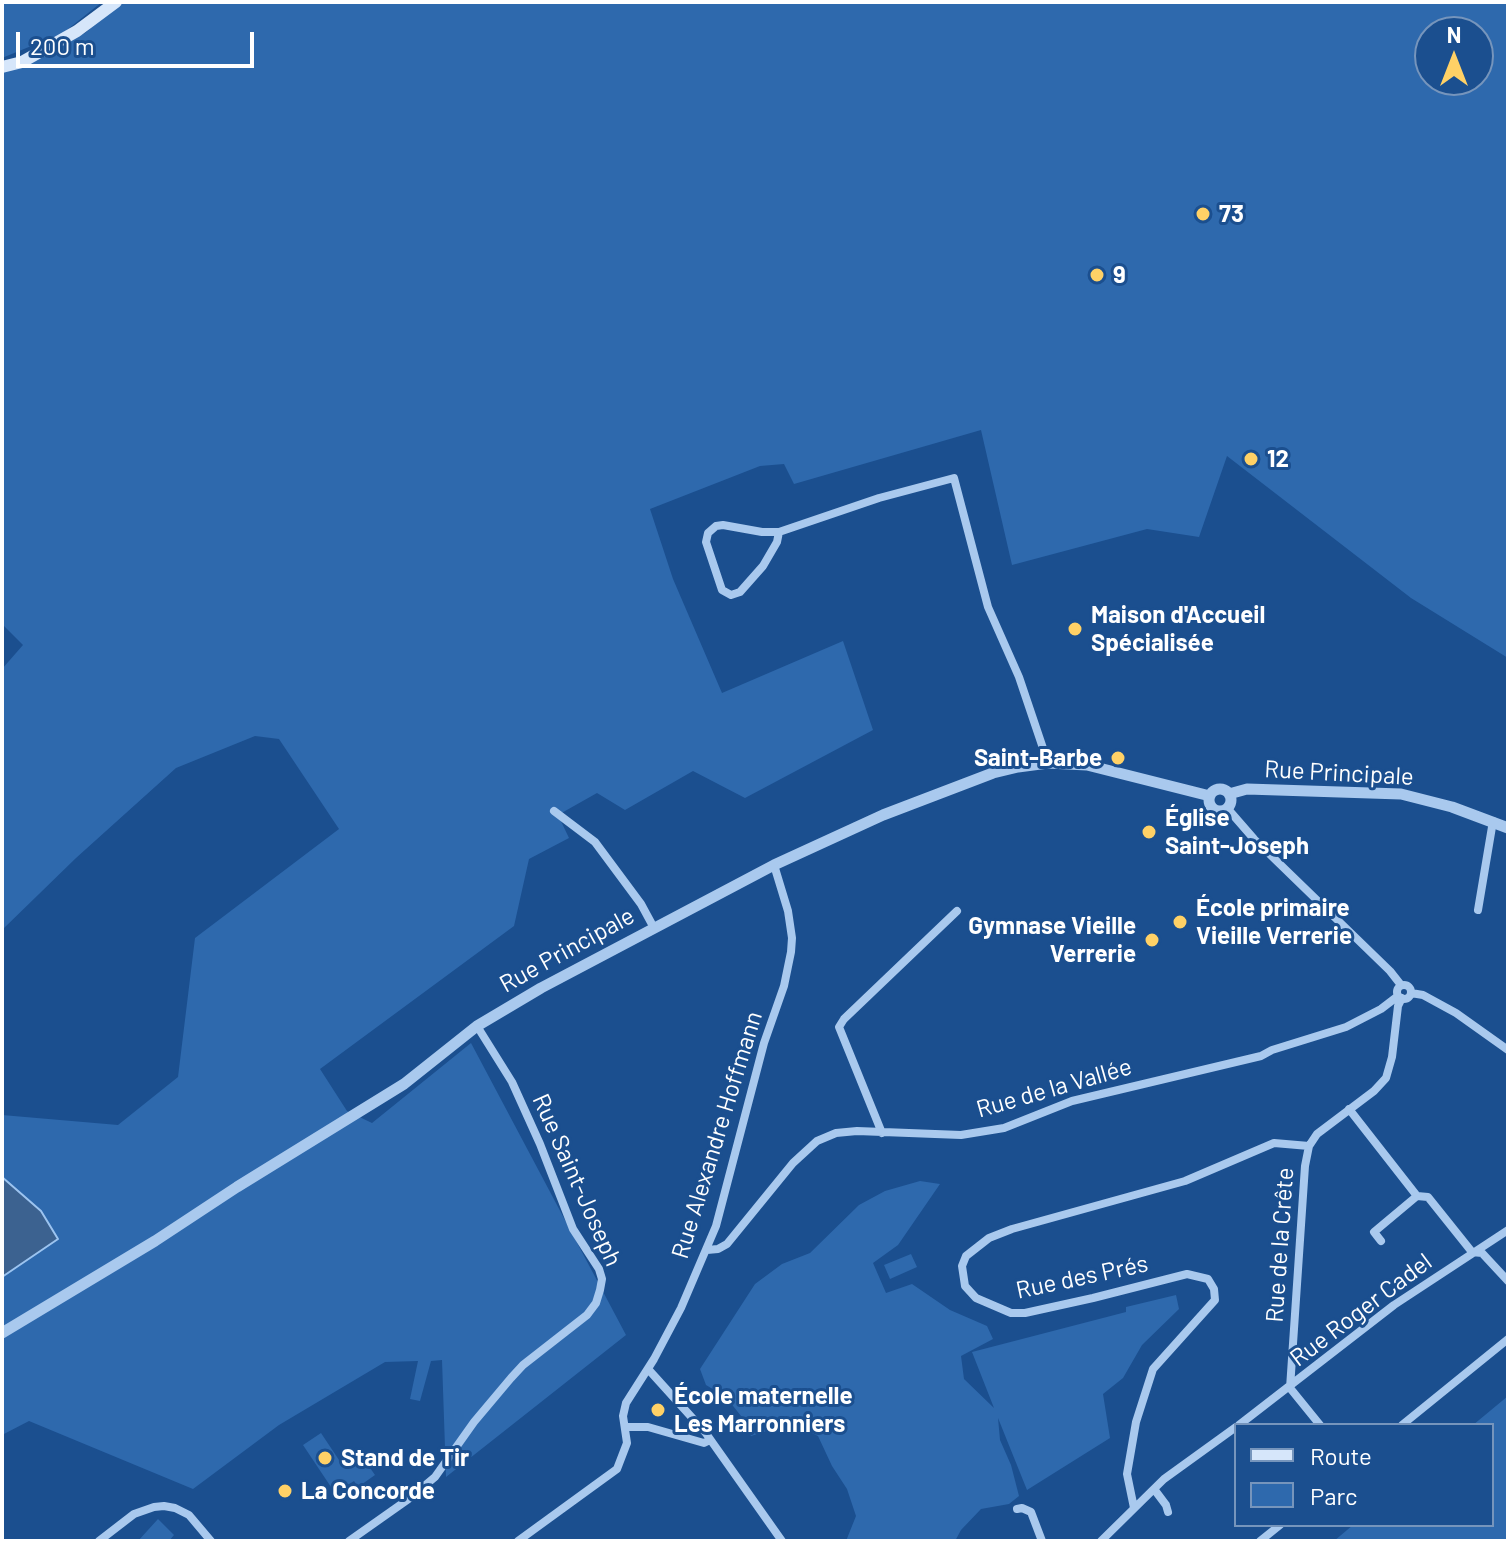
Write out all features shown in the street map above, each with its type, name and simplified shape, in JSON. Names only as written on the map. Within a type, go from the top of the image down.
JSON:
[{"type":"main road","points":[[2,67],[22,62],[63,39],[116,2]]},
{"type":"street","points":[[779,532],[777,542],[763,566],[740,592],[731,595],[722,590],[706,542],[708,533],[716,526],[779,532],[879,498],[954,478],[988,607],[1019,677],[1048,763]]},
{"type":"street","name":"Rue Principale","points":[[2,1333],[404,1084],[477,1026],[774,865],[883,815],[1018,767],[1048,763],[1087,765],[1210,796]]},
{"type":"street","points":[[1218,789],[1229,794],[1231,801],[1222,811],[1210,805],[1210,796],[1218,789]]},
{"type":"street","name":"Rue Principale","points":[[1229,794],[1247,789],[1401,794],[1452,807],[1508,828]]},
{"type":"street","points":[[1227,808],[1254,839],[1401,985],[1409,987],[1404,996]]},
{"type":"street","points":[[554,811],[595,842],[641,904],[654,928]]},
{"type":"street","points":[[1478,910],[1493,821]]},
{"type":"street","name":"Rue Alexandre Hoffmann","points":[[518,1541],[617,1469],[627,1443],[623,1409],[681,1308],[707,1250],[764,1043],[784,986],[791,952],[788,911],[774,865]]},
{"type":"street","points":[[882,1133],[839,1027],[957,911]]},
{"type":"street","points":[[1404,996],[1423,995],[1456,1013],[1508,1050]]},
{"type":"street","name":"Rue de la Vallée","points":[[707,1250],[727,1244],[793,1163],[817,1141],[836,1133],[961,1135],[1004,1128],[1072,1101],[1261,1056],[1346,1027],[1404,996]]},
{"type":"street","name":"Rue de la Crête","points":[[1290,1388],[1309,1146],[1317,1134],[1374,1091],[1386,1078],[1398,1006],[1404,996]]},
{"type":"street","name":"Rue Saint-Joseph","points":[[349,1541],[435,1477],[474,1422],[511,1378],[587,1315],[596,1303],[600,1290],[602,1279],[599,1269],[573,1229],[512,1082],[477,1026]]},
{"type":"street","points":[[1349,1109],[1417,1196]]},
{"type":"street","name":"Rue des Prés","points":[[1134,1508],[1127,1474],[1136,1422],[1153,1369],[1215,1300],[1214,1289],[1208,1279],[1187,1274],[1093,1298],[1025,1313],[1011,1313],[976,1298],[965,1286],[962,1266],[974,1248],[1012,1229],[1185,1181],[1274,1143],[1309,1146]]},
{"type":"street","points":[[1381,1241],[1374,1232],[1417,1196],[1428,1197],[1472,1252],[1482,1253],[1508,1281]]},
{"type":"street","name":"Rue Roger Cadel","points":[[1242,1423],[1355,1334],[1508,1230]]},
{"type":"street","points":[[1404,1423],[1508,1339]]},
{"type":"street","points":[[648,1369],[705,1432],[782,1541]]},
{"type":"street","points":[[1290,1388],[1318,1423]]},
{"type":"street","points":[[625,1427],[648,1427],[704,1443],[710,1440]]},
{"type":"street","name":"Rue Roger Cadel","points":[[1101,1541],[1154,1489],[1234,1429]]},
{"type":"street","points":[[1154,1489],[1168,1512]]},
{"type":"street","points":[[99,1541],[134,1514],[164,1506],[189,1515],[211,1541]]},
{"type":"street","points":[[1017,1509],[1031,1512],[1042,1541]]},
{"type":"street","points":[[1260,1541],[1278,1527]]},
{"type":"green space","points":[[2,2],[102,2],[63,33],[2,58]]},
{"type":"green space","points":[[121,2],[1508,2],[1508,658],[1411,598],[1227,456],[1199,537],[1147,529],[1012,565],[981,430],[794,484],[784,464],[760,466],[650,509],[673,579],[722,693],[843,641],[873,730],[745,798],[693,771],[625,810],[597,793],[558,815],[569,838],[529,859],[514,926],[320,1069],[347,1111],[372,1123],[471,1043],[626,1335],[446,1477],[442,1360],[431,1361],[420,1401],[410,1399],[418,1361],[385,1362],[279,1425],[193,1489],[29,1421],[2,1435],[2,1277],[58,1239],[41,1211],[2,1177],[2,1115],[118,1125],[178,1077],[195,938],[339,829],[279,739],[255,736],[176,768],[2,930],[2,669],[23,645],[2,624],[2,72],[85,33]]},
{"type":"green space","points":[[920,1181],[940,1184],[898,1245],[873,1263],[886,1293],[912,1284],[950,1310],[987,1326],[993,1339],[961,1356],[964,1379],[994,1408],[972,1352],[1126,1312],[1126,1307],[1176,1295],[1179,1309],[1142,1345],[1123,1378],[1103,1394],[1110,1438],[1027,1490],[998,1418],[1000,1440],[1019,1496],[1009,1504],[981,1509],[955,1541],[846,1541],[856,1516],[847,1489],[818,1436],[792,1423],[751,1436],[726,1397],[706,1385],[700,1369],[755,1284],[782,1264],[810,1253],[859,1205],[885,1191]]},
{"type":"green space","points":[[911,1254],[917,1267],[890,1279],[884,1265]]},
{"type":"green space","points":[[1508,1396],[1508,1541],[1334,1541],[1351,1527],[1494,1527],[1494,1423],[1475,1423]]},
{"type":"green space","name":"Stand de Tir","points":[[321,1433],[341,1463],[359,1452],[375,1475],[358,1487],[354,1481],[335,1493],[303,1445]]},
{"type":"green space","points":[[158,1519],[174,1535],[169,1541],[138,1541]]},
{"type":"shaded area","points":[[2,1177],[41,1211],[58,1239],[2,1277]]},
{"type":"place","name":"73","points":[[1203,214]]},
{"type":"place","name":"9","points":[[1097,275]]},
{"type":"place","name":"12","points":[[1251,459]]},
{"type":"place","name":"Maison d'Accueil Spécialisée","points":[[1075,629]]},
{"type":"place","name":"Saint-Barbe","points":[[1118,758]]},
{"type":"place","name":"Église Saint-Joseph","points":[[1149,832]]},
{"type":"place","name":"École primaire Vieille Verrerie","points":[[1180,922]]},
{"type":"place","name":"Gymnase Vieille Verrerie","points":[[1152,940]]},
{"type":"place","name":"École maternelle Les Marronniers","points":[[658,1410]]},
{"type":"place","name":"Stand de Tir","points":[[325,1458]]},
{"type":"place","name":"La Concorde","points":[[285,1491]]}]
